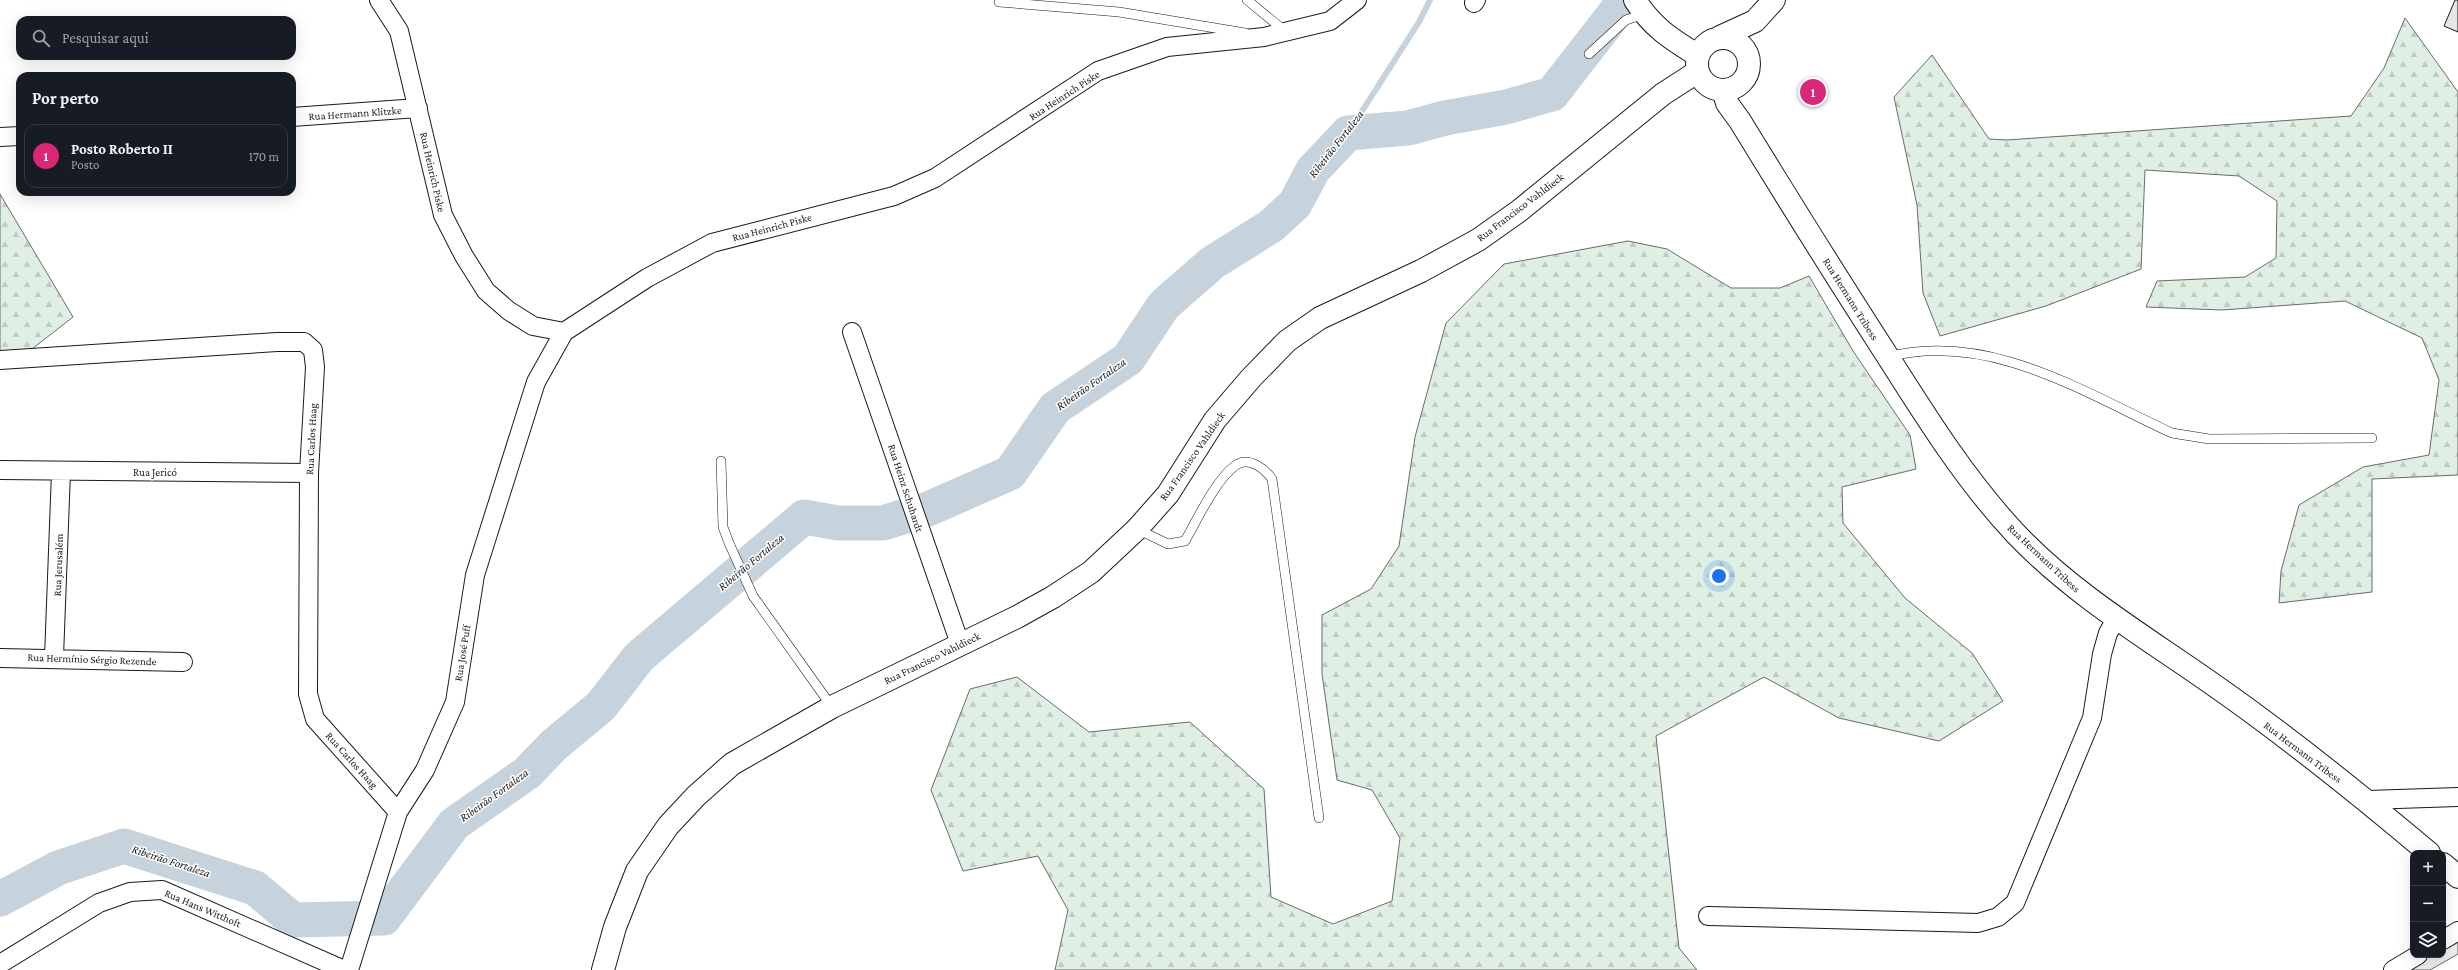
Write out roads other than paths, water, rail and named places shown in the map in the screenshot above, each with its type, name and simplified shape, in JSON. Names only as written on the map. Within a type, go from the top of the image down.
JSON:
[{"type":"main road","name":"Rua Francisco Vahldieck","points":[[603,970],[615,927],[637,871],[668,826],[696,796],[732,764],[832,708],[1053,597],[1091,572],[1138,529],[1168,494],[1215,420],[1250,378],[1287,341],[1320,318],[1421,271],[1478,240],[1519,211],[1663,94],[1697,63],[1707,43],[1755,21],[1774,0]]},
{"type":"main road","points":[[1641,8],[1664,35],[1697,63],[1707,85],[1733,86],[1749,69],[1748,54],[1755,21]]},
{"type":"main road","points":[[1720,37],[1731,38],[1739,43],[1748,54]]},
{"type":"main road","name":"Rua Hermann Tribess","points":[[1733,86],[1740,121],[1888,357],[1943,442],[2016,534],[2066,580],[2116,619],[2212,684],[2366,800],[2425,850]]},
{"type":"main road","points":[[2446,867],[2458,877]]},
{"type":"street","name":"Rua Heinrich Piske","points":[[379,0],[399,30],[443,215],[464,256],[486,291],[509,311],[533,326],[564,332],[647,278],[712,243],[894,196],[935,178],[1098,71],[1167,47],[1264,37],[1330,21],[1357,0]]},
{"type":"street","name":"Rua Hermann Klitzke","points":[[296,117],[418,108]]},
{"type":"street","points":[[0,137],[16,136]]},
{"type":"street","name":"Rua José Puff","points":[[349,970],[398,812],[425,770],[455,702],[475,575],[536,382],[564,332]]},
{"type":"street","name":"Rua Heinz Schuhardt","points":[[852,332],[906,482],[919,530],[960,644]]},
{"type":"street","name":"Rua Carlos Haag","points":[[0,360],[304,342],[313,350],[315,366],[309,473],[308,694],[315,719],[398,812]]},
{"type":"street","name":"Rua Jericó","points":[[0,470],[61,472],[309,473]]},
{"type":"street","name":"Rua Jerusalém","points":[[54,657],[61,472]]},
{"type":"street","points":[[1708,916],[1978,923],[1998,917],[2015,903],[2092,718],[2102,654],[2108,633],[2116,619]]},
{"type":"street","name":"Rua Hermínio Sérgio Rezende","points":[[0,658],[54,657],[183,662]]},
{"type":"street","points":[[2366,800],[2458,797]]},
{"type":"street","name":"Rua Hans Witthoft","points":[[0,964],[99,903],[130,892],[162,890],[344,970]]},
{"type":"street","points":[[2446,938],[2458,931]]},
{"type":"street","points":[[2393,970],[2413,958]]},
{"type":"lane","points":[[1247,0],[1286,32]]},
{"type":"lane","points":[[999,2],[1119,12],[1264,37]]},
{"type":"lane","points":[[1589,54],[1641,8]]},
{"type":"lane","points":[[1888,357],[1907,352],[1936,349],[1998,358],[2053,377],[2172,433],[2190,437],[2209,439],[2372,438]]},
{"type":"lane","points":[[721,461],[723,527],[729,543],[753,596],[832,708]]},
{"type":"lane","points":[[1138,529],[1168,544],[1185,540],[1214,491],[1236,465],[1249,462],[1264,468],[1272,479],[1319,818]]},
{"type":"waterway","name":"Ribeirão Fortaleza","points":[[1348,133],[1419,22],[1430,0]]},
{"type":"waterway","name":"Ribeirão Fortaleza","points":[[0,899],[58,868],[124,846],[255,888],[293,920],[384,918],[454,824],[527,773],[554,745],[601,706],[639,657],[804,517],[838,523],[883,523],[928,509],[1010,473],[1055,408],[1128,359],[1164,305],[1212,263],[1271,226],[1295,204],[1313,170],[1348,133],[1408,128],[1445,118],[1506,107],[1552,94],[1625,0]]},
{"type":"place","name":"Posto Roberto II","points":[[1813,92]]}]
